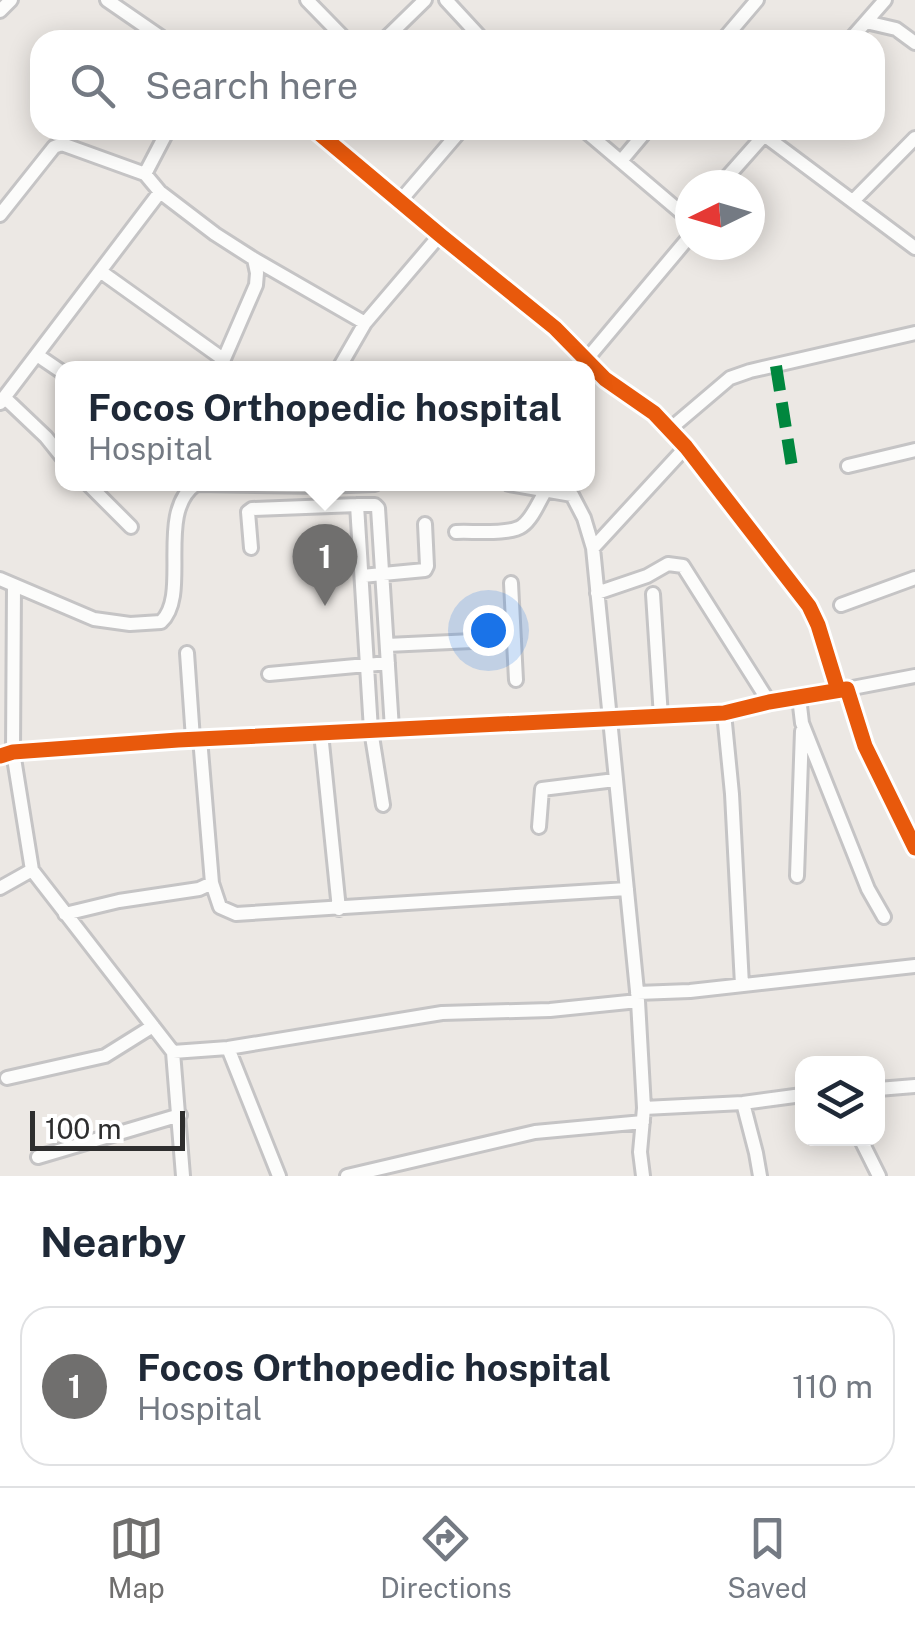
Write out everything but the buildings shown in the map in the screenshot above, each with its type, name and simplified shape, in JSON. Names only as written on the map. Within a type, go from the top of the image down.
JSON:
[{"type":"street","points":[[0,11],[10,0]]},
{"type":"street","points":[[107,0],[150,30]]},
{"type":"street","points":[[307,0],[336,30]]},
{"type":"street","points":[[394,30],[424,0]]},
{"type":"street","points":[[446,0],[474,30]]},
{"type":"street","points":[[732,30],[757,0]]},
{"type":"street","points":[[859,30],[885,0]]},
{"type":"street","points":[[866,22],[896,29],[915,43]]},
{"type":"street","points":[[145,174],[163,140]]},
{"type":"street","points":[[327,140],[555,328],[586,360],[675,254]]},
{"type":"street","points":[[401,200],[452,140]]},
{"type":"street","points":[[596,140],[675,206]]},
{"type":"street","points":[[621,161],[639,140]]},
{"type":"street","points":[[733,170],[759,140]]},
{"type":"street","points":[[776,140],[915,248]]},
{"type":"street","points":[[853,201],[913,143]]},
{"type":"street","points":[[0,215],[45,157],[62,144],[145,174],[160,192],[215,234],[365,323]]},
{"type":"street","points":[[55,448],[2,401],[160,192]]},
{"type":"street","points":[[341,361],[365,323],[440,235]]},
{"type":"street","points":[[222,361],[256,285],[254,260]]},
{"type":"street","points":[[100,271],[217,361]]},
{"type":"street","points":[[670,429],[730,378],[915,333]]},
{"type":"street","points":[[37,356],[55,368]]},
{"type":"street","points":[[595,369],[654,413],[686,446],[809,606],[861,736],[915,848]]},
{"type":"street","points":[[594,548],[686,446]]},
{"type":"street","points":[[848,466],[915,450]]},
{"type":"street","points":[[95,491],[130,527]]},
{"type":"street","points":[[9,587],[105,622],[165,620],[172,597],[178,514],[187,491]]},
{"type":"street","points":[[456,532],[520,528],[545,491]]},
{"type":"street","points":[[571,491],[594,548],[638,997],[643,1176]]},
{"type":"street","points":[[357,504],[372,730],[383,805]]},
{"type":"street","points":[[251,548],[248,512],[252,509],[357,504],[378,508],[392,729]]},
{"type":"street","points":[[362,576],[425,570],[425,524]]},
{"type":"street","points":[[598,594],[668,564],[682,566],[770,702]]},
{"type":"street","points":[[842,606],[915,578]]},
{"type":"street","points":[[511,583],[516,680]]},
{"type":"street","points":[[0,607],[9,587]]},
{"type":"street","points":[[9,587],[6,754],[32,870],[173,1052],[183,1176]]},
{"type":"street","points":[[652,594],[661,716]]},
{"type":"street","points":[[387,645],[514,639]]},
{"type":"street","points":[[187,653],[212,883],[220,907],[236,914],[627,889]]},
{"type":"street","points":[[269,674],[388,663]]},
{"type":"street","points":[[6,754],[197,739],[724,713],[915,676]]},
{"type":"street","points":[[797,876],[802,723],[799,697]]},
{"type":"street","points":[[724,713],[742,985]]},
{"type":"street","points":[[802,723],[868,888],[884,917]]},
{"type":"street","points":[[321,733],[340,909]]},
{"type":"street","points":[[539,827],[542,789],[615,780]]},
{"type":"street","points":[[0,888],[32,870]]},
{"type":"street","points":[[65,914],[212,883]]},
{"type":"street","points":[[173,1052],[228,1048],[442,1013],[550,1010],[915,966]]},
{"type":"street","points":[[7,1078],[105,1056],[153,1026]]},
{"type":"street","points":[[228,1048],[279,1176]]},
{"type":"street","points":[[885,1088],[915,1086]]},
{"type":"street","points":[[346,1176],[535,1132],[795,1097]]},
{"type":"street","points":[[743,1104],[760,1176]]},
{"type":"street","points":[[38,1157],[180,1115]]},
{"type":"street","points":[[864,1146],[879,1176]]},
{"type":"marked path","points":[[776,366],[792,467]]},
{"type":"cycle path","points":[[327,140],[555,328],[587,361]]},
{"type":"cycle path","points":[[595,369],[654,413],[686,447],[809,606],[838,690]]},
{"type":"cycle path","points":[[0,756],[178,740],[724,713],[847,689],[865,746],[915,848]]},
{"type":"place","name":"Focos Orthopedic hospital","points":[[325,606]]}]
